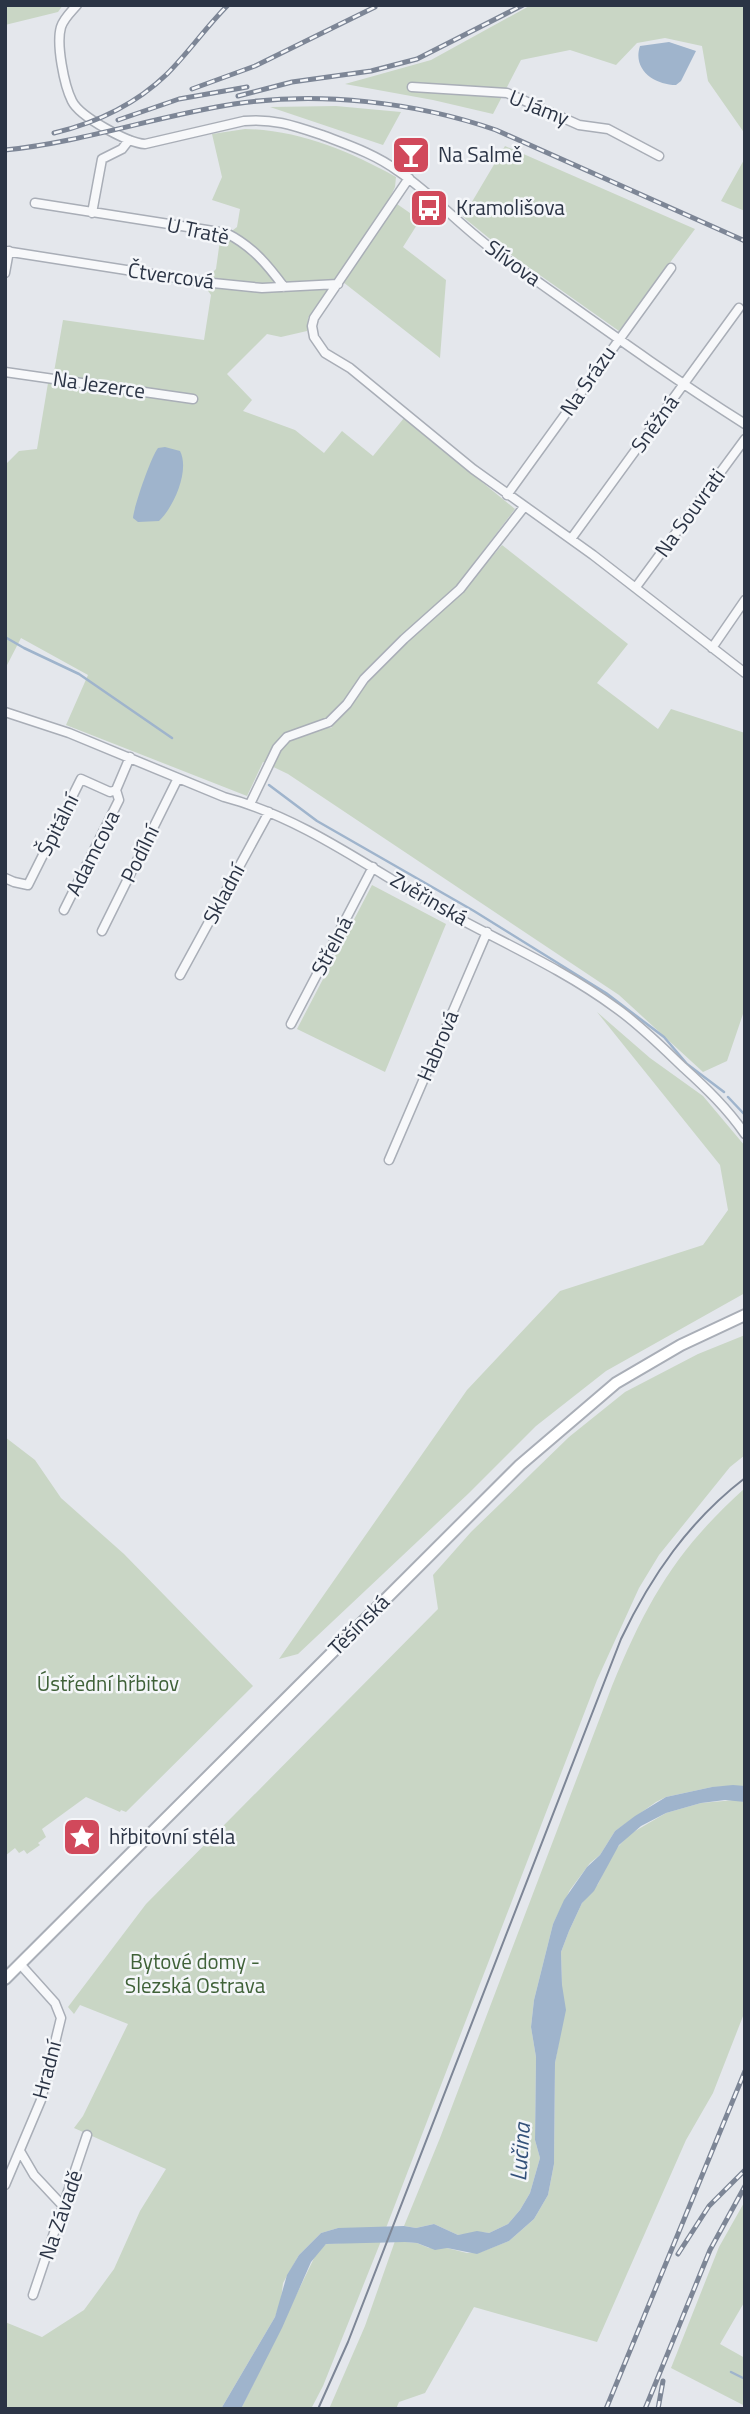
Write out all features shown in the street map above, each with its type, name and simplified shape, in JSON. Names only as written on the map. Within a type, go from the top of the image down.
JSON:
[{"type":"main road","name":"Těšínská","points":[[5,1979],[540,1447],[616,1383],[681,1345],[745,1315]]},
{"type":"street","name":"Slívova","points":[[77,5],[66,18],[60,33],[64,72],[73,103],[87,116],[129,140],[145,144],[244,121],[277,121],[354,147],[382,160],[409,178],[497,253],[684,385],[745,424]]},
{"type":"street","name":"U Jámy","points":[[412,87],[507,93],[579,125],[608,129],[659,156]]},
{"type":"street","points":[[92,213],[102,159],[122,149],[129,140]]},
{"type":"street","points":[[409,178],[314,318],[314,337],[325,353],[350,368],[472,469],[636,587],[745,673]]},
{"type":"street","name":"U Tratě","points":[[35,203],[226,233],[242,241],[264,261],[284,287]]},
{"type":"street","points":[[5,273],[7,251]]},
{"type":"street","name":"Čtvercová","points":[[7,251],[203,282],[262,288],[338,284]]},
{"type":"street","name":"Na Srázu","points":[[507,495],[671,268]]},
{"type":"street","name":"Sněžná","points":[[571,539],[739,308]]},
{"type":"street","name":"Na Jezerce","points":[[5,372],[193,399]]},
{"type":"street","name":"Na Souvrati","points":[[636,587],[745,439]]},
{"type":"street","points":[[250,804],[277,748],[287,737],[329,723],[347,704],[364,679],[460,589],[524,507]]},
{"type":"street","points":[[712,648],[745,600]]},
{"type":"street","name":"Zvěřinská","points":[[5,712],[69,733],[224,797],[269,812],[575,980],[618,1009],[719,1101],[745,1133]]},
{"type":"street","name":"Adamcova","points":[[64,910],[119,800],[116,790],[130,757]]},
{"type":"street","name":"Podílní","points":[[102,931],[178,778]]},
{"type":"street","name":"Špitální","points":[[5,877],[27,885],[81,779],[110,792],[116,790]]},
{"type":"street","name":"Skladní","points":[[180,975],[269,812]]},
{"type":"street","name":"Střelná","points":[[291,1024],[373,867]]},
{"type":"street","name":"Habrová","points":[[389,1160],[488,932]]},
{"type":"street","name":"Hradní","points":[[5,2185],[41,2101],[61,2018],[55,2003],[20,1964]]},
{"type":"street","name":"Na Závadě","points":[[33,2295],[88,2135]]},
{"type":"street","points":[[20,2151],[34,2175],[63,2206]]},
{"type":"green space","points":[[5,5],[63,5],[58,12],[5,25]]},
{"type":"green space","points":[[531,5],[745,5],[745,134],[708,81],[702,46],[665,38],[637,43],[616,65],[570,50],[521,60],[493,114],[345,84],[431,60]]},
{"type":"green space","points":[[336,106],[401,112],[383,145],[270,107]]},
{"type":"green space","points":[[245,129],[285,133],[323,144],[396,177],[395,187],[387,204],[308,318],[307,331],[281,337],[267,334],[227,374],[252,400],[243,411],[295,430],[324,453],[342,431],[373,456],[404,418],[515,509],[458,584],[361,676],[344,701],[325,721],[312,724],[331,728],[381,666],[462,592],[502,545],[628,644],[597,683],[658,729],[671,709],[745,733],[745,1016],[743,1014],[727,1061],[703,1072],[619,995],[288,774],[263,762],[247,796],[66,725],[88,675],[21,638],[5,669],[5,465],[19,451],[37,449],[48,383],[54,372],[63,320],[204,340],[211,295],[206,288],[209,276],[216,269],[220,240],[237,227],[240,209],[212,200],[222,177],[212,134]]},
{"type":"green space","points":[[505,146],[695,229],[619,331],[500,247],[463,217]]},
{"type":"green space","points":[[745,158],[745,211],[721,201]]},
{"type":"green space","points":[[397,204],[420,220],[403,247],[446,280],[440,358],[343,282]]},
{"type":"green space","points":[[372,885],[446,924],[385,1072],[297,1029]]},
{"type":"green space","points":[[597,1012],[650,1058],[703,1096],[745,1146],[745,1293],[606,1371],[536,1426],[298,1654],[279,1659],[467,1390],[560,1291],[703,1245],[728,1210],[720,1165]]},
{"type":"green space","name":"Bytové domy - Slezská Ostrava","points":[[745,1335],[745,1455],[730,1467],[659,1555],[639,1588],[597,1680],[386,2228],[338,2228],[321,2233],[299,2255],[283,2283],[275,2317],[221,2409],[5,2409],[5,2322],[42,2337],[84,2310],[114,2269],[140,2211],[166,2169],[74,2128],[83,2116],[128,2024],[80,2005],[74,2014],[68,2007],[146,1904],[438,1609],[433,1575],[471,1532],[569,1437],[625,1392],[698,1354]]},
{"type":"green space","name":"Ústřední hřbitov","points":[[5,1437],[35,1460],[61,1498],[124,1554],[253,1686],[126,1812],[120,1812],[86,1797],[42,1829],[46,1837],[38,1843],[40,1845],[27,1854],[24,1850],[19,1853],[15,1848],[5,1856]]},
{"type":"green space","points":[[745,1488],[745,1786],[712,1787],[666,1797],[656,1802],[615,1831],[600,1855],[590,1863],[570,1890],[553,1924],[534,2000],[531,2027],[536,2057],[535,2140],[540,2158],[530,2193],[520,2210],[508,2224],[489,2233],[458,2235],[434,2224],[416,2228],[404,2226],[625,1656],[651,1602],[682,1555]]},
{"type":"green space","points":[[735,1800],[745,1802],[745,2011],[713,2093],[686,2140],[597,2342],[474,2307],[425,2393],[399,2402],[396,2409],[329,2409],[365,2326],[395,2241],[467,2253],[481,2252],[509,2241],[534,2219],[548,2195],[554,2164],[555,2063],[559,2041],[561,1952],[582,1903],[598,1884],[614,1851],[630,1834],[666,1813],[701,1803]]},
{"type":"green space","points":[[745,2201],[745,2301],[720,2344],[745,2358],[745,2406],[671,2368],[719,2247]]},
{"type":"green space","points":[[381,2241],[323,2386],[311,2409],[241,2409],[317,2252],[326,2244]]},
{"type":"water","points":[[669,42],[696,51],[681,81],[676,85],[653,79],[642,69],[639,62],[640,46]]},
{"type":"water","points":[[158,448],[180,451],[183,459],[179,488],[170,507],[159,521],[138,522],[133,518],[143,482]]},
{"type":"water","points":[[733,1785],[745,1786],[745,1802],[725,1800],[701,1803],[666,1813],[641,1826],[619,1845],[594,1891],[582,1903],[569,1931],[561,1952],[566,2010],[555,2063],[554,2164],[548,2195],[534,2219],[509,2241],[477,2254],[447,2248],[435,2250],[417,2243],[405,2242],[326,2244],[311,2262],[282,2328],[241,2409],[221,2409],[275,2317],[287,2275],[299,2255],[321,2233],[338,2228],[416,2228],[434,2224],[458,2235],[477,2231],[489,2233],[508,2224],[520,2210],[530,2193],[540,2158],[535,2140],[536,2057],[531,2027],[534,2000],[553,1924],[564,1900],[587,1867],[600,1855],[615,1831],[635,1816],[666,1797]]},
{"type":"waterway","points":[[5,637],[79,674],[172,738]]},
{"type":"waterway","points":[[269,785],[317,821],[474,911],[606,993],[664,1037],[687,1064],[724,1092]]},
{"type":"waterway","points":[[728,1097],[745,1115]]},
{"type":"waterway","points":[[731,2372],[745,2379]]},
{"type":"tram line","points":[[318,2409],[348,2342],[621,1639],[645,1593],[673,1551],[706,1512],[745,1478]]},
{"type":"railway","points":[[54,133],[115,111],[155,85],[228,5]]},
{"type":"railway","points":[[238,96],[292,82],[371,71],[417,59],[523,5]]},
{"type":"railway","points":[[192,89],[255,66],[375,7]]},
{"type":"railway","points":[[118,120],[179,99],[247,87]]},
{"type":"railway","points":[[5,150],[266,100],[333,99],[400,106],[433,112],[496,130],[745,241]]},
{"type":"railway","points":[[606,2409],[745,2071]]},
{"type":"railway","points":[[678,2254],[709,2206],[745,2170]]},
{"type":"railway","points":[[645,2409],[710,2250],[745,2186]]},
{"type":"railway","points":[[658,2409],[663,2381]]},
{"type":"place","name":"Na Salmě","points":[[411,155]]},
{"type":"place","name":"Kramolišova","points":[[429,208]]},
{"type":"place","name":"hřbitovní stéla","points":[[82,1837]]},
{"type":"water label","name":"Lučina","points":[[520,2152]]}]
